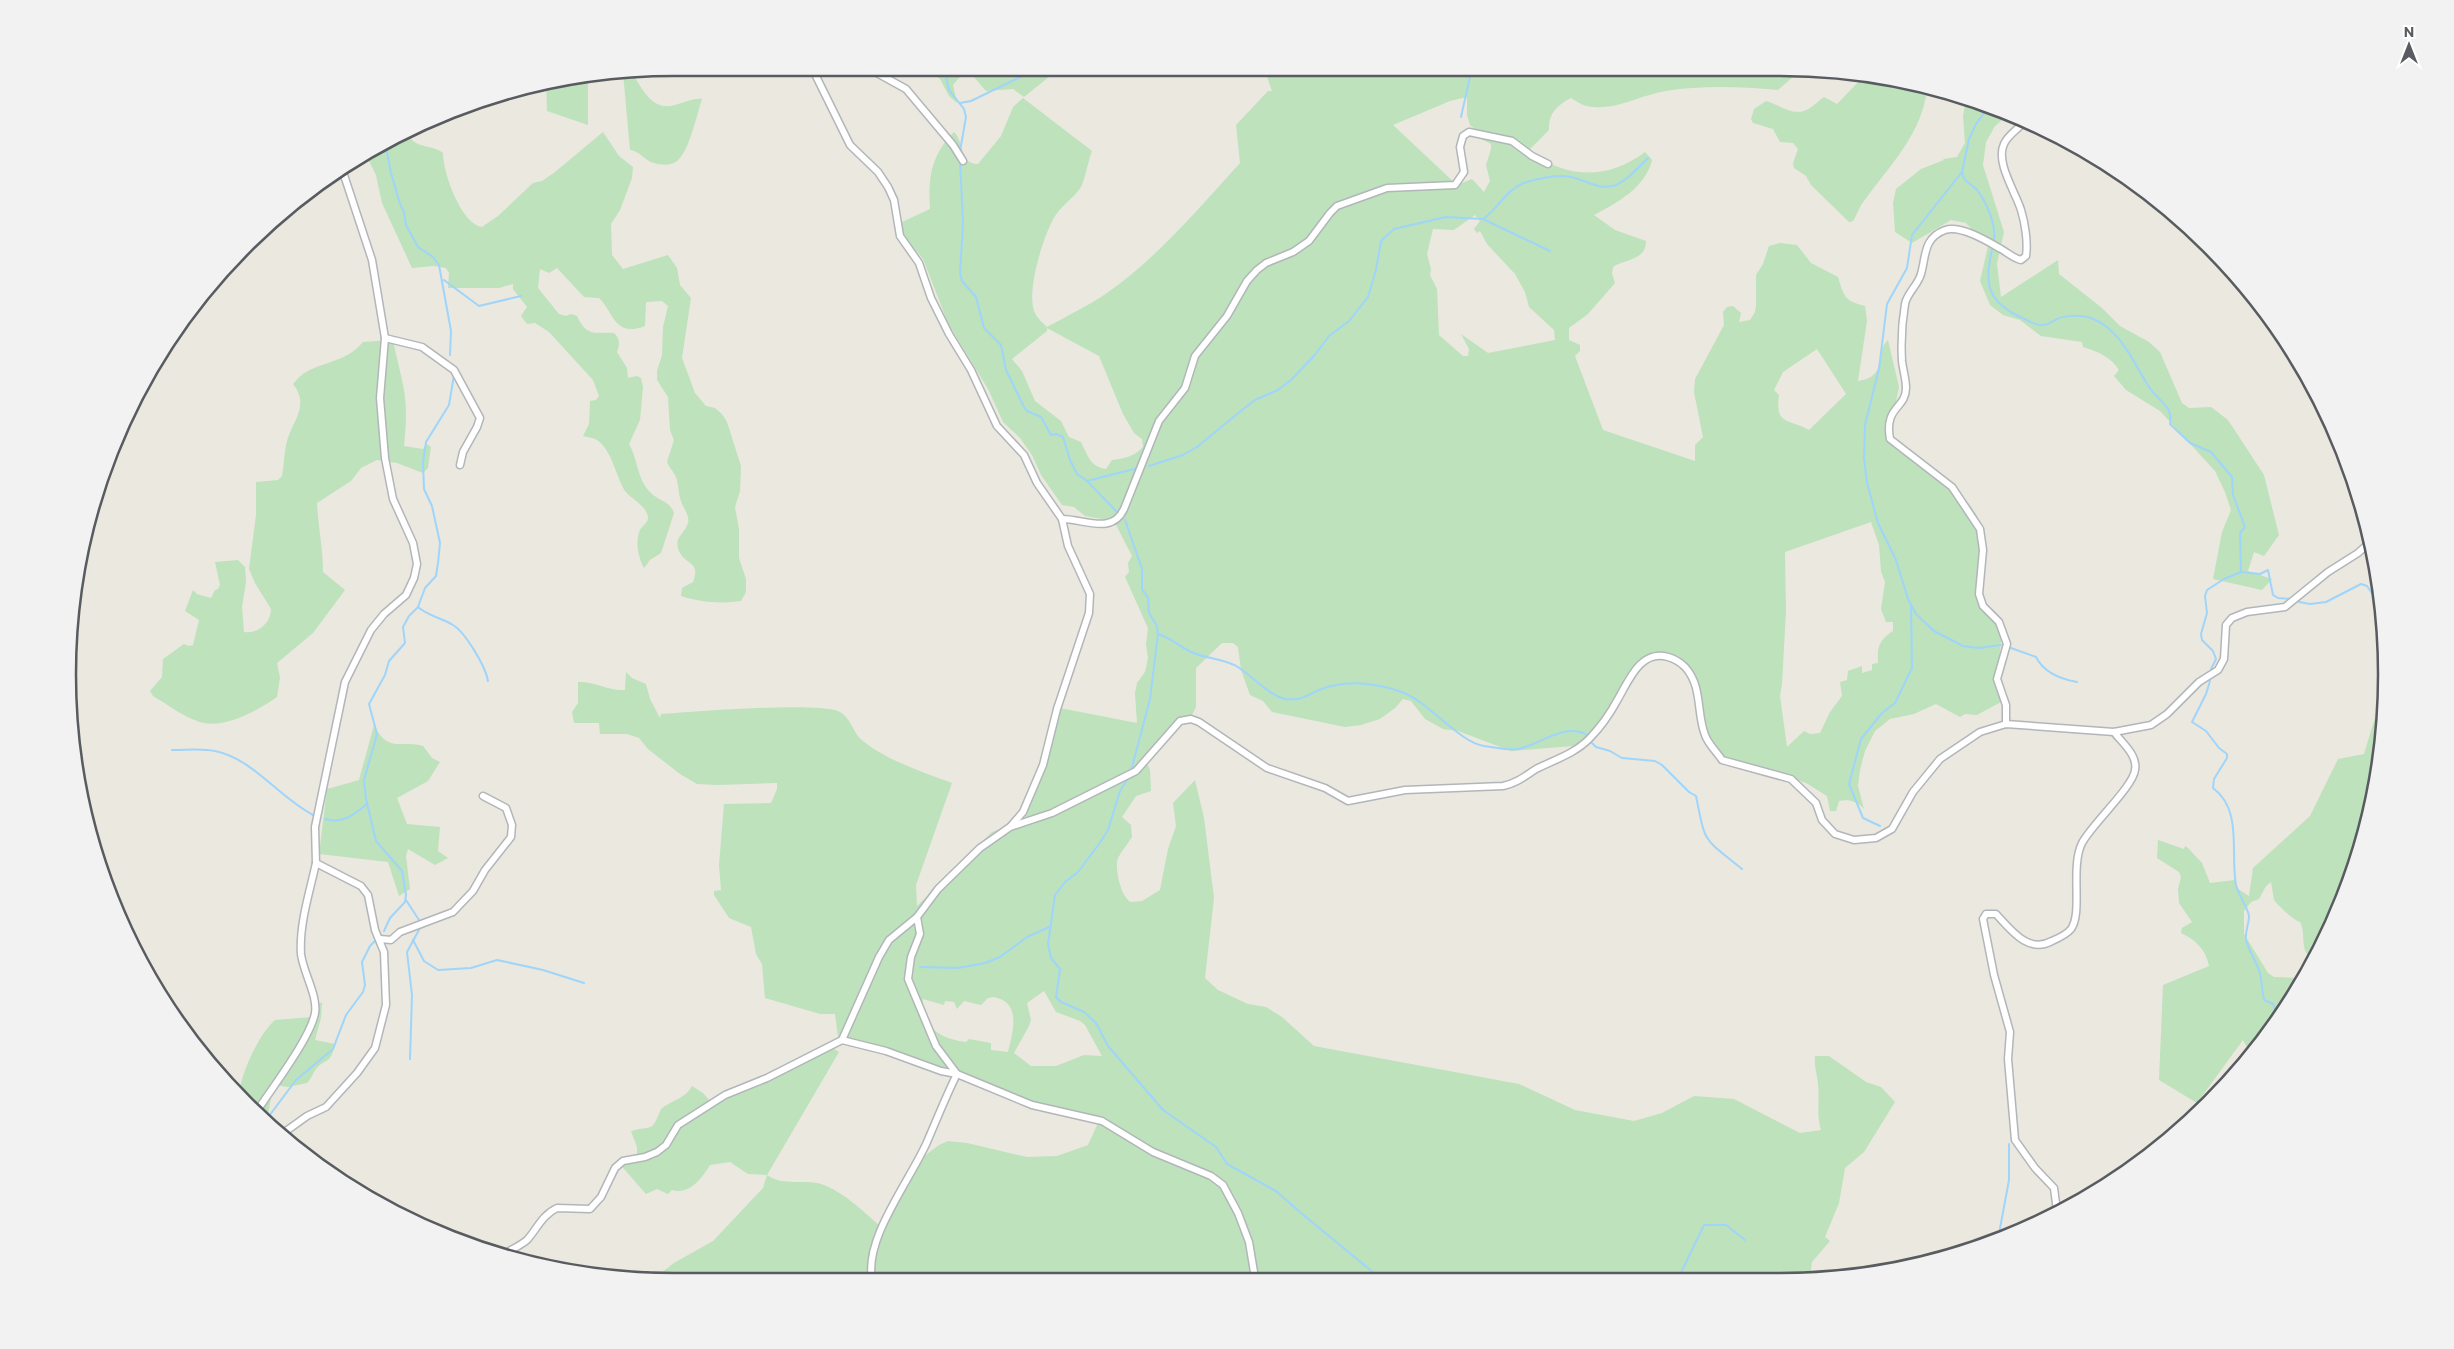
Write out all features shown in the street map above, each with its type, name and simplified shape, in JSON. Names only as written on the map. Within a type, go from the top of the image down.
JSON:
[{"type":"street","points":[[511,1249],[528,1239],[545,1216],[553,1210],[557,1208],[581,1210],[593,1207],[620,1163],[658,1152],[666,1145],[678,1125],[725,1095],[767,1078],[842,1040],[879,957],[889,940],[917,916],[934,893],[980,848],[1010,827],[1023,812],[1043,765],[1057,709],[1091,607],[1088,588],[1068,546],[1062,518],[1037,483],[1024,455],[997,426],[971,370],[949,334],[935,306],[919,263],[900,236],[894,200],[888,187],[878,172],[850,145],[816,76]]},
{"type":"street","points":[[882,76],[906,89],[953,145],[963,161]]},
{"type":"street","points":[[2006,724],[2006,705],[1997,679],[2007,644],[1999,622],[1983,606],[1980,594],[1983,550],[1980,529],[1952,487],[1890,439],[1888,430],[1889,419],[1893,409],[1902,402],[1906,389],[1902,360],[1906,302],[1921,276],[1923,253],[1929,244],[1944,231],[1955,228],[2002,249],[2016,259],[2021,260],[2026,256],[2022,213],[2009,184],[2002,151],[2003,145],[2019,127]]},
{"type":"street","points":[[1062,518],[1098,524],[1108,524],[1118,520],[1159,421],[1185,388],[1195,356],[1227,316],[1247,280],[1266,263],[1293,252],[1309,241],[1330,213],[1338,206],[1387,188],[1455,185],[1464,172],[1460,147],[1463,136],[1469,132],[1512,141],[1532,156],[1548,164]]},
{"type":"street","points":[[260,1106],[308,1032],[314,1017],[316,1002],[304,966],[301,947],[316,863],[315,828],[345,682],[372,630],[406,596],[416,573],[415,550],[393,499],[385,458],[380,398],[385,338],[372,260],[344,175]]},
{"type":"street","points":[[385,338],[422,347],[457,374],[480,418],[463,452],[460,465]]},
{"type":"street","points":[[1010,827],[1052,812],[1136,771],[1172,729],[1180,721],[1187,718],[1198,722],[1267,768],[1325,788],[1348,801],[1405,790],[1503,786],[1518,782],[1537,769],[1559,760],[1589,739],[1618,700],[1632,674],[1640,664],[1653,656],[1663,655],[1675,659],[1684,666],[1692,677],[1699,694],[1705,735],[1722,760],[1791,779],[1816,803],[1822,820],[1829,828],[1848,840],[1876,838],[1886,834],[1899,818],[1913,792],[1940,759],[1980,732],[2006,724],[2114,732],[2151,725],[2167,714],[2199,682],[2218,670],[2224,659],[2226,625],[2232,618],[2247,612],[2286,607],[2328,572],[2358,554],[2364,548]]},
{"type":"street","points":[[2056,1205],[2054,1188],[2035,1168],[2015,1140],[2008,1059],[2010,1032],[1992,967],[1983,919],[1986,914],[1996,914],[2019,938],[2037,945],[2048,943],[2072,928],[2076,918],[2077,854],[2087,834],[2130,781],[2136,770],[2135,758],[2114,732]]},
{"type":"street","points":[[380,939],[391,940],[400,932],[450,914],[477,886],[485,870],[512,837],[513,832],[506,808],[483,796]]},
{"type":"street","points":[[287,1130],[306,1116],[326,1107],[357,1073],[375,1048],[386,1005],[385,958],[380,939],[375,930],[366,890],[354,881],[316,863]]},
{"type":"street","points":[[917,916],[920,923],[920,934],[911,957],[908,980],[936,1046],[958,1074]]},
{"type":"street","points":[[842,1040],[886,1051],[940,1071],[958,1074],[1032,1105],[1102,1122],[1153,1152],[1217,1180],[1227,1192],[1242,1222],[1249,1242],[1254,1273]]},
{"type":"street","points":[[872,1273],[875,1244],[927,1142],[943,1102],[958,1074]]},
{"type":"green space","points":[[936,76],[961,76],[953,85],[957,103],[949,96],[940,79]]},
{"type":"green space","points":[[973,76],[1050,76],[1024,97],[1013,89],[986,91]]},
{"type":"green space","points":[[1267,76],[1793,77],[1778,90],[1722,87],[1680,89],[1611,106],[1598,107],[1586,106],[1571,98],[1554,111],[1550,119],[1549,130],[1528,151],[1557,167],[1572,171],[1601,172],[1616,168],[1645,152],[1652,160],[1649,170],[1637,186],[1621,199],[1594,215],[1615,230],[1646,241],[1645,248],[1638,256],[1613,267],[1612,273],[1615,283],[1588,314],[1569,328],[1569,340],[1580,345],[1580,351],[1575,356],[1603,430],[1695,461],[1695,445],[1703,437],[1694,392],[1695,379],[1724,325],[1723,312],[1727,307],[1733,306],[1741,313],[1739,322],[1750,320],[1755,312],[1756,275],[1763,264],[1769,246],[1780,243],[1797,245],[1811,263],[1838,277],[1846,297],[1853,302],[1865,306],[1867,321],[1858,381],[1874,375],[1879,364],[1883,346],[1888,340],[1899,387],[1892,421],[1887,433],[1950,484],[1972,508],[1979,520],[1983,541],[1980,576],[1982,597],[1987,609],[2001,619],[2002,631],[1997,679],[2001,702],[1977,715],[1965,714],[1960,717],[1936,704],[1914,714],[1890,719],[1875,731],[1865,751],[1858,786],[1864,809],[1856,802],[1843,800],[1839,801],[1836,811],[1830,811],[1827,796],[1806,783],[1778,773],[1730,766],[1719,761],[1711,745],[1696,692],[1684,669],[1669,655],[1642,660],[1625,677],[1620,696],[1600,726],[1573,746],[1511,751],[1458,731],[1443,729],[1425,719],[1411,701],[1403,699],[1395,708],[1380,719],[1361,725],[1345,727],[1272,712],[1263,701],[1250,695],[1241,670],[1238,647],[1233,643],[1222,643],[1196,668],[1196,707],[1191,717],[1171,730],[1147,763],[1150,770],[1151,791],[1136,796],[1122,817],[1131,825],[1132,837],[1121,852],[1117,862],[1121,889],[1131,902],[1142,901],[1160,890],[1168,849],[1176,826],[1173,803],[1195,780],[1204,818],[1214,898],[1205,978],[1218,990],[1248,1004],[1266,1007],[1282,1017],[1314,1046],[1519,1084],[1575,1110],[1634,1121],[1662,1113],[1694,1096],[1734,1099],[1800,1133],[1821,1130],[1815,1056],[1829,1056],[1866,1082],[1881,1087],[1895,1102],[1864,1152],[1845,1168],[1839,1203],[1825,1237],[1830,1241],[1812,1262],[1811,1271],[1780,1273],[662,1272],[674,1263],[713,1241],[763,1188],[767,1175],[748,1174],[730,1162],[710,1165],[699,1180],[690,1188],[678,1191],[672,1190],[668,1194],[657,1189],[646,1194],[618,1162],[637,1154],[637,1147],[631,1131],[651,1127],[661,1109],[682,1097],[692,1086],[703,1093],[711,1102],[827,1046],[838,1037],[835,1014],[820,1014],[765,998],[762,964],[756,954],[751,927],[729,918],[714,895],[714,891],[721,890],[719,865],[724,804],[771,803],[777,789],[777,783],[697,784],[680,774],[648,749],[639,738],[627,734],[600,734],[599,723],[574,723],[572,712],[578,703],[578,682],[625,690],[626,672],[632,678],[646,684],[650,699],[660,718],[661,714],[783,707],[809,707],[840,712],[850,722],[860,738],[872,748],[906,765],[952,783],[916,885],[917,906],[992,832],[1025,819],[1060,708],[1137,723],[1135,693],[1137,683],[1145,672],[1148,658],[1146,645],[1148,628],[1125,577],[1129,572],[1128,563],[1132,556],[1114,521],[1085,516],[1074,507],[1062,505],[1041,475],[1032,455],[1020,438],[1003,422],[988,389],[948,323],[923,259],[901,232],[902,222],[930,209],[931,177],[936,158],[940,149],[954,132],[968,161],[978,164],[1001,136],[1013,107],[1023,98],[1092,151],[1082,185],[1055,216],[1041,249],[1037,264],[1032,292],[1033,304],[1036,315],[1047,327],[1107,293],[1143,264],[1193,215],[1240,163],[1236,125],[1268,91],[1272,91]],"holes":[[[1467,97],[1467,115],[1470,125],[1478,132],[1481,139],[1491,144],[1486,165],[1490,181],[1484,192],[1472,179],[1457,185],[1393,125],[1450,101]],[[1475,215],[1480,221],[1474,229],[1477,233],[1480,231],[1487,244],[1515,274],[1525,292],[1529,307],[1554,330],[1555,340],[1488,353],[1461,334],[1469,349],[1468,356],[1463,356],[1439,335],[1437,289],[1430,275],[1431,269],[1427,254],[1433,229],[1454,230]],[[1047,328],[1099,356],[1123,414],[1134,433],[1142,439],[1143,447],[1136,453],[1121,459],[1112,460],[1106,469],[1096,466],[1081,442],[1069,437],[1061,421],[1035,401],[1022,371],[1012,359],[1047,331]],[[1817,349],[1846,394],[1809,430],[1781,417],[1778,405],[1779,395],[1774,390],[1783,372]],[[1871,522],[1879,545],[1881,571],[1885,582],[1881,609],[1886,622],[1893,622],[1893,631],[1880,644],[1878,663],[1872,664],[1872,670],[1862,673],[1862,666],[1848,671],[1847,680],[1840,682],[1842,696],[1830,712],[1820,733],[1810,734],[1804,731],[1787,747],[1780,696],[1786,611],[1785,552]],[[1044,991],[1056,1012],[1080,1021],[1085,1025],[1102,1056],[1084,1055],[1056,1066],[1031,1066],[1014,1053],[1031,1020],[1027,1003]],[[993,997],[1002,1000],[1008,1004],[1012,1011],[1013,1027],[1008,1052],[991,1050],[991,1043],[969,1039],[966,1042],[948,1038],[934,1030],[925,1017],[923,1009],[923,999],[944,1005],[945,1001],[954,1002],[957,1009],[964,1001],[981,1005],[988,998]],[[844,1043],[936,1067],[1041,1106],[1098,1123],[1088,1145],[1057,1156],[1027,1157],[967,1143],[948,1141],[939,1145],[918,1161],[881,1227],[847,1198],[824,1185],[810,1182],[780,1181],[767,1175],[839,1052],[834,1049]]]},
{"type":"green space","points":[[635,78],[648,97],[660,105],[675,105],[695,99],[702,99],[689,141],[675,163],[666,165],[654,163],[637,152],[630,150],[624,79]]},
{"type":"green space","points":[[1859,81],[1926,96],[1917,125],[1909,139],[1892,165],[1862,203],[1853,221],[1849,222],[1811,185],[1806,176],[1794,168],[1793,163],[1798,149],[1793,143],[1780,142],[1773,129],[1753,123],[1751,119],[1754,109],[1766,101],[1794,112],[1809,109],[1824,97],[1837,104]]},
{"type":"green space","points":[[588,82],[588,125],[547,111],[546,91]]},
{"type":"green space","points":[[1965,106],[2003,120],[1995,126],[1986,142],[1983,165],[2004,232],[1997,264],[2001,297],[2058,260],[2059,274],[2102,308],[2120,326],[2149,342],[2160,352],[2182,403],[2189,408],[2211,407],[2228,420],[2264,475],[2279,535],[2264,556],[2254,552],[2248,571],[2272,579],[2262,590],[2213,579],[2222,532],[2231,510],[2225,492],[2215,471],[2160,411],[2126,390],[2114,376],[2119,370],[2112,361],[2099,353],[2083,347],[2082,342],[2041,336],[2020,320],[2003,315],[1990,305],[1980,281],[1988,246],[1966,223],[1951,220],[1912,243],[1895,232],[1893,203],[1896,189],[1921,169],[1943,159],[1957,157],[1965,143],[1963,116]]},
{"type":"green space","points":[[603,132],[619,156],[633,167],[632,178],[620,210],[611,224],[612,255],[623,269],[668,255],[677,268],[680,285],[691,298],[682,358],[695,393],[706,406],[715,408],[722,414],[727,422],[741,466],[740,491],[735,507],[739,529],[739,558],[746,579],[746,592],[741,601],[710,602],[681,596],[682,588],[693,582],[695,570],[692,564],[682,556],[677,542],[687,527],[688,517],[680,498],[675,475],[667,462],[674,440],[670,430],[668,397],[657,380],[657,371],[662,355],[663,327],[668,306],[662,301],[646,302],[645,326],[627,329],[616,322],[599,298],[584,297],[557,268],[549,273],[540,269],[538,288],[559,314],[577,316],[584,327],[592,332],[614,333],[619,342],[617,352],[627,368],[628,378],[637,376],[641,378],[643,387],[640,420],[629,444],[646,488],[654,496],[670,506],[674,513],[661,553],[650,560],[644,568],[637,544],[638,534],[648,520],[647,513],[625,491],[602,444],[596,439],[583,436],[589,424],[590,401],[596,400],[599,396],[593,380],[549,332],[535,323],[527,324],[521,316],[527,307],[513,289],[513,284],[499,288],[448,288],[449,273],[446,268],[434,266],[412,268],[382,203],[376,175],[369,160],[411,138],[418,144],[439,150],[443,153],[446,173],[460,208],[474,224],[482,227],[498,216],[533,183],[542,181],[555,172]]},
{"type":"green space","points":[[393,340],[405,397],[404,446],[423,449],[427,444],[431,447],[428,468],[423,473],[397,463],[377,460],[361,468],[351,481],[317,503],[323,572],[345,590],[313,633],[277,663],[280,678],[277,697],[238,718],[217,723],[197,721],[180,713],[153,696],[150,691],[162,677],[163,659],[184,644],[193,645],[199,620],[185,611],[193,590],[197,594],[211,598],[215,590],[218,589],[220,585],[215,562],[238,560],[245,567],[246,582],[242,607],[244,632],[259,629],[269,619],[271,609],[249,569],[256,515],[256,482],[278,480],[282,476],[288,436],[300,407],[298,392],[293,384],[309,371],[345,356],[363,342]]},
{"type":"green space","points":[[2376,714],[2373,753],[2357,829],[2346,867],[2316,939],[2308,955],[2304,947],[2300,922],[2290,916],[2274,900],[2271,882],[2266,886],[2259,899],[2251,902],[2244,911],[2244,934],[2268,973],[2274,977],[2296,978],[2254,1039],[2247,1047],[2243,1040],[2197,1103],[2159,1080],[2163,985],[2209,966],[2208,960],[2200,946],[2181,933],[2182,928],[2192,922],[2179,903],[2178,889],[2181,877],[2179,872],[2157,858],[2158,840],[2184,849],[2185,846],[2188,848],[2202,863],[2210,883],[2235,880],[2238,889],[2249,896],[2253,868],[2310,816],[2338,759],[2364,754]]},
{"type":"green space","points":[[374,725],[379,734],[389,742],[423,746],[432,758],[440,762],[428,781],[397,798],[407,824],[440,827],[438,851],[448,858],[435,865],[408,849],[406,856],[410,889],[399,896],[388,862],[319,854],[327,789],[359,780]]},
{"type":"green space","points":[[322,1002],[321,1018],[315,1040],[335,1044],[331,1056],[319,1065],[307,1083],[288,1087],[275,1085],[268,1113],[240,1086],[252,1054],[269,1026],[275,1020],[312,1017],[317,1005]]},
{"type":"waterway","points":[[946,76],[949,90],[964,109],[966,117],[960,151]]},
{"type":"waterway","points":[[960,103],[971,101],[1023,76]]},
{"type":"waterway","points":[[1461,117],[1470,76]]},
{"type":"waterway","points":[[1984,113],[1969,139],[1962,172],[1912,235],[1907,268],[1887,304],[1879,369],[1865,425],[1864,458],[1867,483],[1878,523],[1896,560],[1908,599],[1916,614],[1934,631],[1963,646],[1979,648],[2001,645]]},
{"type":"waterway","points":[[387,150],[406,225],[418,247],[433,257],[439,265],[451,331],[450,355]]},
{"type":"waterway","points":[[1483,219],[1493,211],[1506,195],[1516,187],[1527,182],[1546,177],[1566,176],[1598,186],[1610,187],[1625,180],[1648,158]]},
{"type":"waterway","points":[[960,160],[963,223],[960,273],[962,281],[976,297],[984,328],[1001,345],[1006,370],[1024,407],[1027,411],[1041,417],[1051,435],[1056,434],[1063,437],[1070,460],[1077,474],[1087,481],[1118,513]]},
{"type":"waterway","points":[[1962,172],[1964,178],[1977,190],[1987,207],[1994,227],[1994,240]]},
{"type":"waterway","points":[[1149,466],[1183,455],[1197,447],[1255,400],[1278,390],[1291,380],[1314,356],[1329,336],[1349,321],[1368,297],[1376,270],[1381,241],[1394,229],[1446,217],[1483,219],[1550,251]]},
{"type":"waterway","points":[[1992,250],[1988,272],[1990,289],[2000,304],[2018,316],[2040,325],[2074,316],[2091,318],[2101,323],[2118,338],[2149,387],[2167,408],[2171,418],[2170,424],[2190,443],[2211,452],[2232,477],[2233,495],[2245,527],[2240,533],[2241,572]]},
{"type":"waterway","points":[[444,280],[479,306],[521,296]]},
{"type":"waterway","points":[[384,931],[390,918],[405,902],[406,895],[402,871],[376,841],[366,799],[364,780],[377,734],[369,704],[385,675],[389,661],[405,643],[403,627],[409,616],[418,607],[425,588],[436,576],[440,543],[432,506],[424,489],[423,463],[426,442],[449,405],[454,375]]},
{"type":"waterway","points":[[1087,481],[1138,468]]},
{"type":"waterway","points":[[1125,520],[1142,569],[1142,589],[1148,598],[1149,613],[1157,626],[1158,634],[1150,699],[1131,771]]},
{"type":"waterway","points":[[2211,669],[2216,659],[2213,651],[2202,640],[2201,634],[2207,613],[2205,596],[2207,590],[2224,579],[2241,572],[2260,574],[2268,570],[2273,595],[2278,598],[2291,599]]},
{"type":"waterway","points":[[2299,602],[2310,604],[2326,602],[2361,584],[2367,586],[2373,594]]},
{"type":"waterway","points":[[418,607],[458,629],[474,650],[488,681]]},
{"type":"waterway","points":[[1880,826],[1863,818],[1849,784],[1861,739],[1882,713],[1895,703],[1912,668],[1911,607]]},
{"type":"waterway","points":[[1158,634],[1191,652],[1233,664],[1273,694],[1285,699],[1301,698],[1324,688],[1352,683],[1371,684],[1399,691],[1421,703],[1464,737],[1484,746],[1514,749],[1526,747],[1570,731],[1587,735]]},
{"type":"waterway","points":[[2011,648],[2036,657],[2039,663],[2053,674],[2077,682]]},
{"type":"waterway","points":[[2210,681],[2206,694],[2192,722],[2206,731],[2219,748],[2227,754],[2227,758],[2214,779],[2213,788],[2222,797],[2232,820],[2236,885],[2249,916],[2246,939],[2259,970],[2264,1000],[2273,1004],[2275,1009]]},
{"type":"waterway","points":[[1592,743],[1596,747],[1610,751],[1622,758],[1655,761],[1662,765],[1689,792],[1696,796],[1702,824],[1708,839],[1742,869]]},
{"type":"waterway","points":[[172,750],[204,750],[229,755],[255,771],[290,800],[315,816]]},
{"type":"waterway","points":[[1129,777],[1120,791],[1108,830],[1078,872],[1065,882],[1055,895],[1048,944],[1051,958],[1060,969],[1056,997],[1061,1002],[1084,1012],[1096,1023],[1108,1046],[1163,1110],[1216,1147],[1227,1164],[1276,1191],[1374,1273]]},
{"type":"waterway","points":[[325,819],[337,820],[348,818],[367,804]]},
{"type":"waterway","points":[[406,900],[419,920]]},
{"type":"waterway","points":[[920,967],[958,968],[985,963],[1000,957],[1027,937],[1049,927]]},
{"type":"waterway","points":[[410,1059],[412,995],[407,952],[420,928]]},
{"type":"waterway","points":[[270,1115],[296,1080],[333,1049],[346,1015],[363,992],[365,985],[362,962],[370,946],[376,940]]},
{"type":"waterway","points":[[413,940],[424,961],[438,970],[471,968],[497,960],[543,970],[584,983]]},
{"type":"waterway","points":[[2000,1230],[2009,1180],[2009,1144]]},
{"type":"waterway","points":[[1681,1273],[1704,1225],[1726,1225],[1745,1240]]}]
